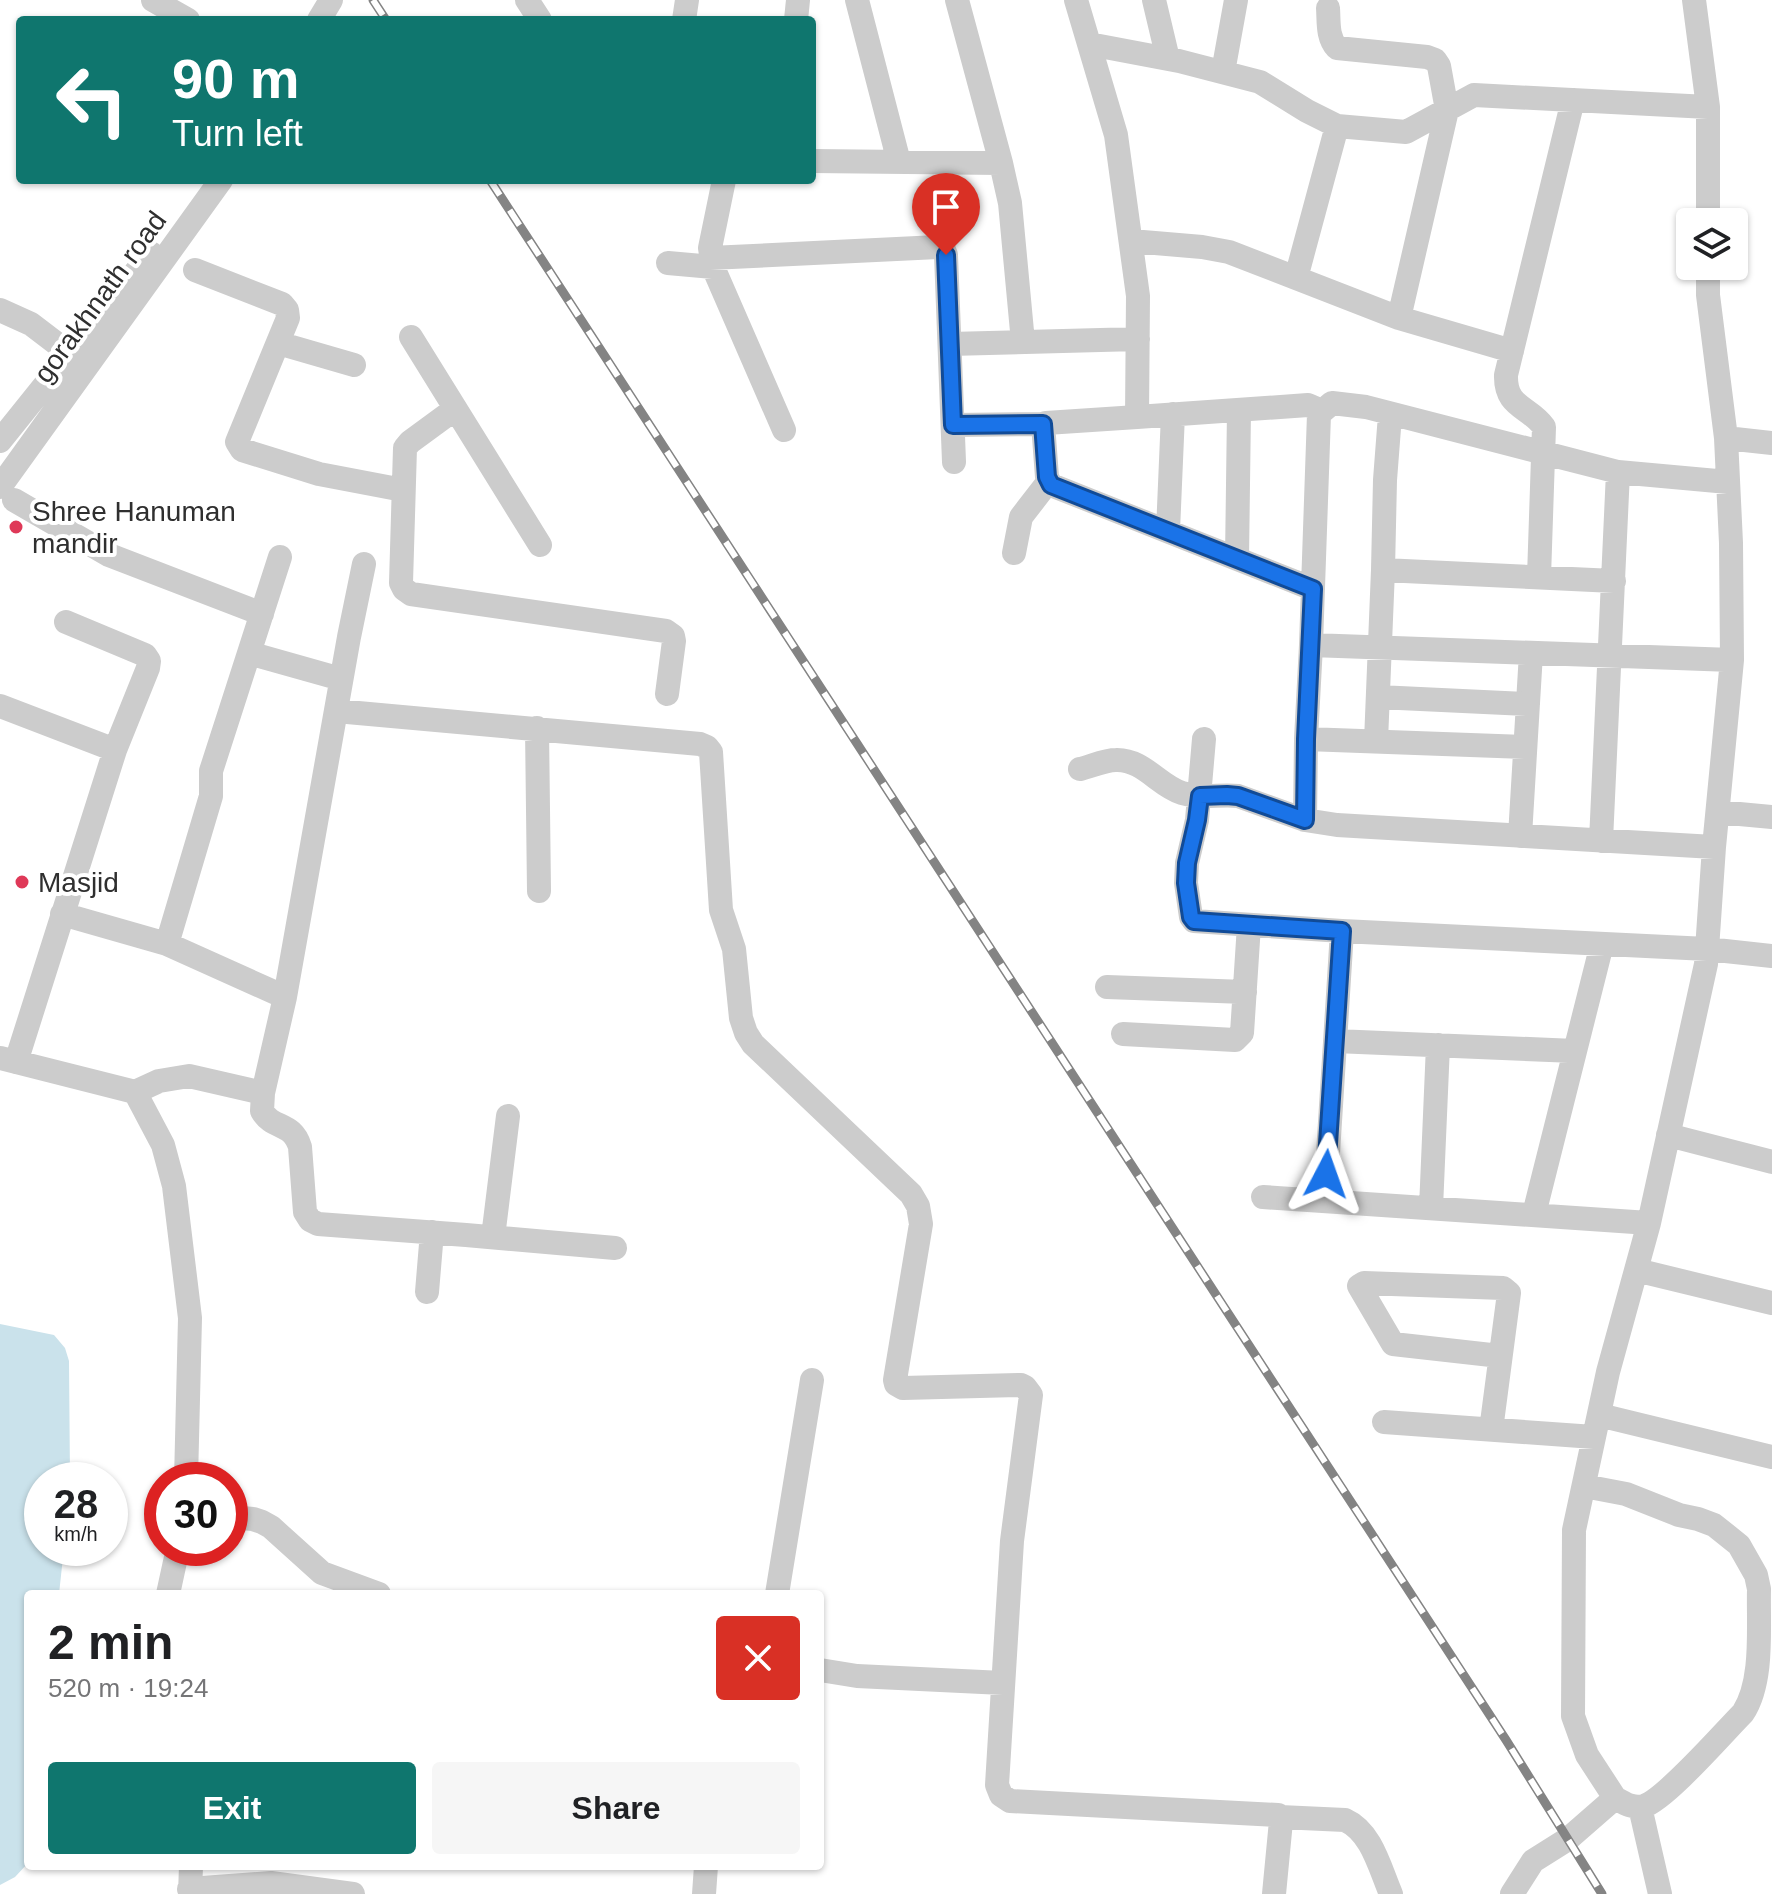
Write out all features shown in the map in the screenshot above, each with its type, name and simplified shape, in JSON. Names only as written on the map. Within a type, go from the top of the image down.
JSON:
[{"type":"street","points":[[153,0],[181,16]]},
{"type":"street","points":[[857,0],[899,162]]},
{"type":"street","points":[[957,0],[1010,203],[1023,342]]},
{"type":"street","points":[[1076,0],[1116,135],[1138,296],[1137,417]]},
{"type":"street","points":[[1154,0],[1168,59]]},
{"type":"street","points":[[1223,72],[1236,0]]},
{"type":"street","points":[[1694,0],[1708,107],[1708,208]]},
{"type":"street","points":[[1328,8],[1330,35],[1337,48],[1427,57],[1439,66],[1447,110],[1399,318]]},
{"type":"street","points":[[1089,44],[1168,59],[1260,82],[1337,126],[1406,132],[1474,95],[1708,107]]},
{"type":"street","points":[[1539,577],[1544,427],[1509,396],[1506,375],[1573,100]]},
{"type":"street","points":[[1296,278],[1337,126]]},
{"type":"street","points":[[816,161],[1001,163]]},
{"type":"street","points":[[0,441],[173,225],[201,184]]},
{"type":"street","name":"gorakhnath road","points":[[7,494],[218,184]]},
{"type":"street","points":[[723,184],[710,248],[712,262],[784,430]]},
{"type":"street","points":[[1131,241],[1229,252],[1399,318],[1512,351]]},
{"type":"street","points":[[668,263],[938,247],[944,250],[954,462]]},
{"type":"street","points":[[195,270],[282,304],[287,310],[288,318],[237,442],[242,450],[319,474],[403,490]]},
{"type":"street","points":[[1584,1486],[1626,1494],[1714,1525],[1739,1545],[1756,1575],[1759,1589],[1765,1653],[1750,1702],[1743,1713],[1661,1796],[1640,1807],[1630,1806],[1615,1798],[1587,1755],[1573,1716],[1574,1530],[1608,1372],[1649,1223],[1706,964],[1732,660],[1726,438],[1708,280]]},
{"type":"street","points":[[0,310],[31,324],[69,353]]},
{"type":"street","points":[[411,337],[540,545]]},
{"type":"street","points":[[950,344],[1138,339]]},
{"type":"street","points":[[278,343],[354,365]]},
{"type":"street","points":[[1319,414],[1332,403],[1366,407],[1618,472],[1728,482]]},
{"type":"street","points":[[953,425],[1043,424],[1308,405],[1315,408],[1319,414],[1305,820]]},
{"type":"street","points":[[455,409],[405,448],[401,583],[404,589],[411,594],[666,631],[674,641],[667,694]]},
{"type":"street","points":[[1237,559],[1239,410]]},
{"type":"street","points":[[1168,531],[1173,414]]},
{"type":"street","points":[[1376,741],[1390,415]]},
{"type":"street","points":[[1014,553],[1021,517],[1048,482],[1043,424]]},
{"type":"street","points":[[1726,438],[1772,443]]},
{"type":"street","points":[[1601,841],[1618,472]]},
{"type":"street","points":[[1048,482],[1313,589]]},
{"type":"street","points":[[7,494],[109,555],[262,614]]},
{"type":"street","points":[[167,944],[211,796],[211,771],[280,557]]},
{"type":"street","points":[[364,564],[262,1111],[265,1116],[293,1131],[298,1138],[305,1212],[310,1220],[318,1224],[615,1248]]},
{"type":"street","points":[[1383,570],[1614,581]]},
{"type":"street","points":[[66,622],[145,655],[149,661],[115,750],[62,914],[8,1060],[135,1092],[159,1081],[189,1076],[263,1093]]},
{"type":"street","points":[[1311,645],[1732,660]]},
{"type":"street","points":[[249,653],[341,679]]},
{"type":"street","points":[[1520,836],[1531,653]]},
{"type":"street","points":[[1378,697],[1528,704]]},
{"type":"street","points":[[0,706],[115,750]]},
{"type":"street","points":[[336,711],[537,728],[707,747],[711,752],[721,910],[734,949],[741,1018],[746,1033],[753,1044],[911,1194],[918,1206],[921,1224],[896,1384],[903,1388],[1021,1385],[1031,1395],[1012,1541],[997,1785],[1001,1795],[1010,1801],[1345,1820],[1354,1824],[1367,1840],[1391,1894]]},
{"type":"street","points":[[537,728],[539,891]]},
{"type":"street","points":[[1204,739],[1197,820],[1187,863],[1186,883],[1192,920],[1342,931],[1707,949],[1772,956]]},
{"type":"street","points":[[1306,739],[1525,747]]},
{"type":"street","points":[[1080,769],[1116,760],[1124,761],[1137,765],[1182,793],[1238,796],[1305,820],[1337,825],[1714,847]]},
{"type":"street","points":[[1718,812],[1772,817]]},
{"type":"street","points":[[62,914],[167,944],[285,997]]},
{"type":"street","points":[[1123,1034],[1235,1040],[1242,1033],[1249,925]]},
{"type":"street","points":[[1325,1201],[1342,931]]},
{"type":"street","points":[[1534,1214],[1602,944]]},
{"type":"street","points":[[1107,987],[1245,992]]},
{"type":"street","points":[[1335,1041],[1575,1051]]},
{"type":"street","points":[[1431,1208],[1438,1045]]},
{"type":"street","points":[[135,1092],[163,1145],[174,1186],[190,1318],[186,1462]]},
{"type":"street","points":[[493,1237],[508,1116]]},
{"type":"street","points":[[1668,1135],[1772,1162]]},
{"type":"street","points":[[1263,1197],[1649,1223]]},
{"type":"street","points":[[427,1292],[432,1232]]},
{"type":"street","points":[[1636,1270],[1772,1303]]},
{"type":"street","points":[[1491,1430],[1509,1293],[1503,1288],[1364,1283],[1359,1286],[1393,1344],[1500,1356]]},
{"type":"street","points":[[778,1590],[812,1380]]},
{"type":"street","points":[[1384,1422],[1491,1430],[1597,1426],[1772,1457]]},
{"type":"street","points":[[248,1520],[271,1527],[322,1573],[368,1590]]},
{"type":"street","points":[[169,1590],[174,1566]]},
{"type":"street","points":[[824,1671],[857,1676],[1003,1683]]},
{"type":"street","points":[[1512,1894],[1533,1861],[1568,1839],[1615,1798]]},
{"type":"street","points":[[1640,1807],[1660,1894]]},
{"type":"street","points":[[1274,1894],[1280,1817]]},
{"type":"street","points":[[704,1894],[706,1870]]},
{"type":"street","points":[[190,1883],[246,1875],[353,1894]]},
{"type":"water","points":[[0,1324],[54,1335],[65,1348],[69,1361],[70,1462],[24,1462],[24,1566],[62,1566],[59,1590],[24,1590],[24,1867],[15,1877],[0,1885]]},
{"type":"railway","points":[[373,0],[383,16]]},
{"type":"railway","points":[[493,184],[1506,1740],[1602,1894]]},
{"type":"place","name":"Shree Hanuman mandir","points":[[16,527]]},
{"type":"place","name":"Masjid","points":[[22,882]]},
{"type":"route","points":[[946,255],[953,425],[1043,424],[1047,477],[1051,485],[1313,589],[1305,820],[1238,796],[1200,796],[1186,883],[1194,921],[1342,931],[1326,1174]]}]
